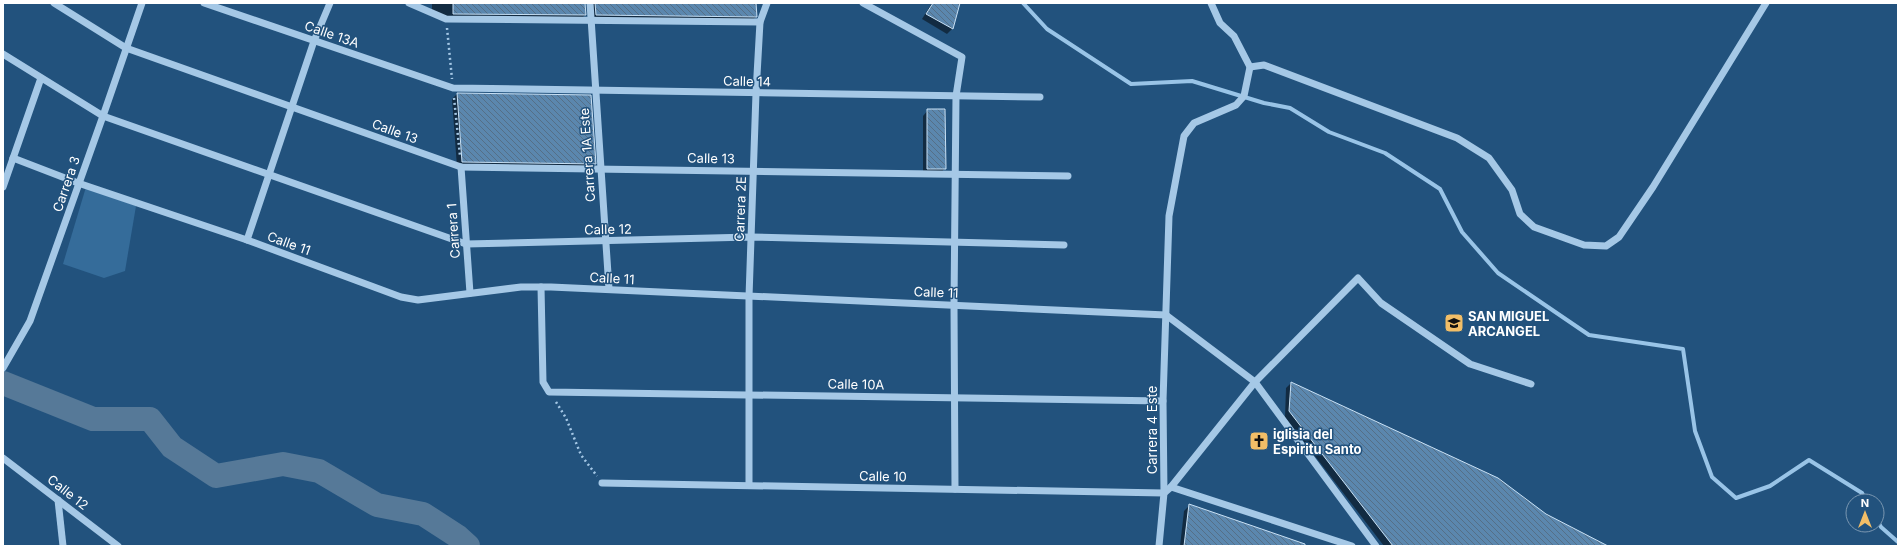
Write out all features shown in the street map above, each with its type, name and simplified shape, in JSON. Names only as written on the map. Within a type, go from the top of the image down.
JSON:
[{"type":"street","name":"Calle 13","points":[[54,3],[126,48],[461,167],[1068,176]]},
{"type":"street","name":"Carrera 3","points":[[3,368],[30,321],[78,183],[104,116],[142,3]]},
{"type":"street","name":"Calle 13A","points":[[204,3],[453,88]]},
{"type":"street","points":[[247,240],[314,41],[330,3]]},
{"type":"street","points":[[409,3],[446,19],[760,22]]},
{"type":"street","name":"Carrera 1A Este","points":[[590,3],[609,289]]},
{"type":"street","name":"Carrera 2E","points":[[749,485],[749,298],[753,171],[760,22],[767,3]]},
{"type":"street","points":[[863,3],[962,57],[956,96],[954,242],[955,489]]},
{"type":"street","points":[[1211,3],[1220,23],[1234,36],[1250,67],[1264,65],[1457,138],[1489,158],[1512,190],[1520,214],[1534,227],[1584,244],[1606,246],[1619,237],[1653,187],[1766,3]]},
{"type":"street","points":[[3,54],[104,116],[466,244]]},
{"type":"street","name":"Carrera 4 Este","points":[[1159,546],[1164,494],[1163,401],[1169,216],[1184,136],[1194,123],[1236,106],[1244,96],[1250,67]]},
{"type":"street","points":[[3,187],[41,78]]},
{"type":"street","name":"Calle 14","points":[[453,88],[1040,97]]},
{"type":"street","name":"Calle 11","points":[[13,158],[78,183],[247,240],[401,297],[418,300],[470,292],[521,287],[541,287],[609,289],[749,298],[954,304],[1166,315]]},
{"type":"street","name":"Carrera 1","points":[[461,167],[470,292]]},
{"type":"street","name":"Calle 12","points":[[466,244],[751,237],[1064,245]]},
{"type":"street","points":[[1164,494],[1255,382],[1358,278],[1381,303],[1470,364],[1531,384]]},
{"type":"street","points":[[541,287],[543,382],[549,392]]},
{"type":"street","points":[[1166,315],[1255,382],[1376,546]]},
{"type":"street","name":"Calle 10A","points":[[549,392],[1163,401]]},
{"type":"street","name":"Calle 12","points":[[3,458],[118,546]]},
{"type":"street","name":"Calle 10","points":[[602,482],[1164,494]]},
{"type":"street","points":[[1171,487],[1352,546]]},
{"type":"street","points":[[58,500],[63,546]]},
{"type":"path","points":[[549,392],[566,418],[581,455],[602,482]]},
{"type":"shaded area","points":[[86,187],[136,206],[125,271],[104,278],[63,264]]},
{"type":"building","points":[[453,3],[585,3],[586,15],[453,14]]},
{"type":"building","points":[[595,3],[756,3],[757,17],[596,15]]},
{"type":"building","points":[[933,3],[960,3],[953,29],[926,14]]},
{"type":"building","points":[[457,93],[591,95],[596,164],[462,162]]},
{"type":"building","points":[[927,109],[945,109],[946,169],[927,169]]},
{"type":"building","points":[[1291,382],[1498,478],[1546,514],[1608,546],[1393,546],[1289,411]]},
{"type":"building","points":[[1189,504],[1305,544],[1305,546],[1184,546]]},
{"type":"waterway","points":[[1023,3],[1047,29],[1131,84],[1192,81],[1264,103],[1290,108],[1329,132],[1385,153],[1440,189],[1462,232],[1498,273],[1589,335],[1683,349],[1695,431],[1712,477],[1736,498],[1770,486],[1809,460],[1862,493]]},
{"type":"waterway","points":[[3,383],[93,419],[150,419],[172,447],[216,476],[283,464],[319,471],[377,505],[423,514],[457,536],[468,546]]},
{"type":"waterway","points":[[1885,531],[1898,542]]},
{"type":"place","name":"SAN MIGUEL ARCANGEL","points":[[1454,323]]},
{"type":"place","name":"iglisia del Espiritu Santo","points":[[1259,441]]}]
